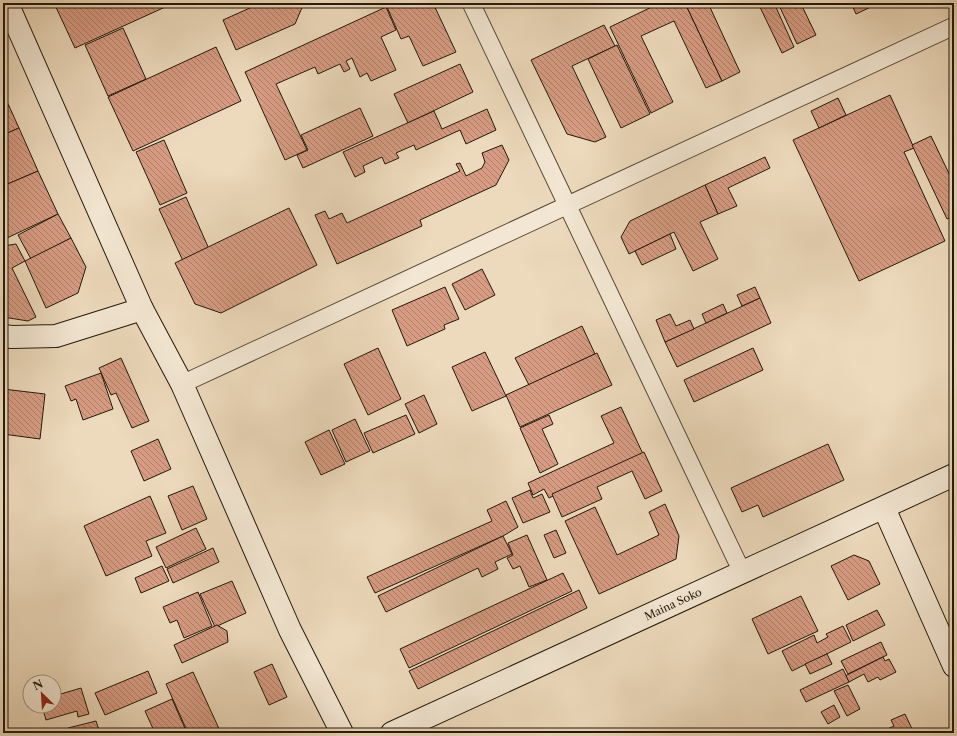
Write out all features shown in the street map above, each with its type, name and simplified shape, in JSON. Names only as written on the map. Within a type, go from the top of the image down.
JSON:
[{"type":"street","points":[[7,3],[142,309],[182,384],[290,630],[342,733]]},
{"type":"street","points":[[471,3],[742,572]]},
{"type":"street","points":[[182,384],[954,26]]},
{"type":"street","points":[[3,336],[56,336],[142,309]]},
{"type":"street","name":"Maina Soko","points":[[392,733],[954,475]]},
{"type":"street","points":[[884,508],[954,666]]},
{"type":"building","points":[[54,3],[174,3],[75,48]]},
{"type":"building","points":[[261,3],[304,3],[295,24],[236,50],[223,20]]},
{"type":"building","points":[[397,3],[433,3],[456,52],[423,66],[409,36],[401,39],[387,7]]},
{"type":"building","points":[[531,3],[542,3],[533,7]]},
{"type":"building","points":[[660,3],[685,3],[722,81],[706,88],[674,21],[641,36],[673,102],[651,113],[610,27]]},
{"type":"building","points":[[685,3],[708,3],[740,72],[722,81]]},
{"type":"building","points":[[758,3],[774,3],[794,47],[782,53]]},
{"type":"building","points":[[778,3],[793,3],[796,8],[802,6],[816,35],[797,44]]},
{"type":"building","points":[[851,3],[874,3],[875,5],[856,14]]},
{"type":"building","points":[[386,7],[396,30],[381,37],[396,70],[371,81],[367,73],[360,77],[352,58],[346,61],[350,69],[344,72],[340,64],[318,74],[315,67],[276,84],[307,150],[285,160],[245,72]]},
{"type":"building","points":[[604,25],[615,46],[572,66],[606,137],[595,142],[567,134],[531,60]]},
{"type":"building","points":[[123,28],[146,79],[108,96],[85,45]]},
{"type":"building","points":[[617,45],[650,114],[621,128],[588,59]]},
{"type":"building","points":[[216,47],[241,101],[133,151],[108,97]]},
{"type":"building","points":[[460,64],[473,92],[408,123],[394,94]]},
{"type":"building","points":[[3,94],[9,106],[3,109]]},
{"type":"building","points":[[890,95],[914,148],[904,152],[945,241],[859,281],[793,140]]},
{"type":"building","points":[[838,98],[846,115],[819,128],[811,111]]},
{"type":"building","points":[[9,106],[19,128],[3,135],[3,109]]},
{"type":"building","points":[[360,108],[373,136],[303,168],[297,155],[308,150],[301,135]]},
{"type":"building","points":[[487,109],[496,130],[466,144],[460,130],[416,150],[414,145],[396,153],[399,158],[385,164],[382,157],[363,166],[365,172],[355,177],[343,152],[434,111],[442,129]]},
{"type":"building","points":[[19,128],[38,171],[3,186],[3,135]]},
{"type":"building","points":[[931,136],[954,184],[954,216],[947,219],[912,145]]},
{"type":"building","points":[[164,140],[187,193],[160,205],[136,152]]},
{"type":"building","points":[[502,145],[509,160],[496,185],[420,220],[422,226],[337,264],[315,215],[325,211],[329,219],[342,213],[347,223],[460,171],[456,164],[460,163],[466,176],[482,168],[485,162],[482,153]]},
{"type":"building","points":[[765,157],[770,168],[728,188],[737,206],[718,214],[705,185]]},
{"type":"building","points":[[38,171],[58,214],[7,238],[3,230],[3,186]]},
{"type":"building","points":[[705,185],[718,214],[700,222],[718,259],[693,271],[674,232],[629,254],[621,237],[630,221]]},
{"type":"building","points":[[186,197],[209,249],[183,261],[159,209]]},
{"type":"building","points":[[289,208],[317,265],[221,313],[195,304],[175,263]]},
{"type":"building","points":[[58,214],[71,238],[31,259],[18,235]]},
{"type":"building","points":[[670,234],[676,249],[642,265],[635,251]]},
{"type":"building","points":[[71,238],[86,267],[78,293],[46,308],[25,261]]},
{"type":"building","points":[[16,244],[25,261],[12,268],[36,317],[28,321],[3,317],[3,246]]},
{"type":"building","points":[[482,269],[495,295],[465,310],[452,284]]},
{"type":"building","points":[[445,287],[459,319],[444,325],[445,329],[407,346],[392,310]]},
{"type":"building","points":[[755,287],[760,298],[742,306],[737,295]]},
{"type":"building","points":[[760,298],[771,323],[677,367],[665,342]]},
{"type":"building","points":[[723,304],[727,313],[706,323],[702,314]]},
{"type":"building","points":[[670,314],[676,326],[690,320],[694,329],[665,342],[656,320]]},
{"type":"building","points":[[582,326],[595,354],[529,385],[515,358]]},
{"type":"building","points":[[378,348],[401,399],[368,415],[344,364]]},
{"type":"building","points":[[753,348],[763,370],[694,402],[684,380]]},
{"type":"building","points":[[485,352],[506,396],[472,411],[452,367]]},
{"type":"building","points":[[597,353],[612,385],[520,427],[506,395]]},
{"type":"building","points":[[121,358],[149,421],[132,428],[116,393],[111,395],[99,368]]},
{"type":"building","points":[[101,373],[113,409],[83,420],[76,399],[71,401],[65,386]]},
{"type":"building","points":[[3,389],[45,394],[40,439],[3,434]]},
{"type":"building","points":[[424,395],[437,424],[419,433],[405,404]]},
{"type":"building","points":[[621,407],[643,454],[549,498],[544,489],[533,495],[528,483],[614,443],[601,416]]},
{"type":"building","points":[[406,415],[415,434],[373,453],[364,433]]},
{"type":"building","points":[[549,415],[553,424],[542,429],[558,464],[540,473],[520,428]]},
{"type":"building","points":[[355,419],[370,451],[346,462],[332,430]]},
{"type":"building","points":[[329,430],[345,464],[321,475],[305,442]]},
{"type":"building","points":[[158,439],[171,469],[144,481],[131,451]]},
{"type":"building","points":[[828,444],[844,480],[763,517],[758,505],[742,512],[731,488]]},
{"type":"building","points":[[644,452],[662,491],[645,499],[632,471],[597,487],[602,499],[562,517],[552,494]]},
{"type":"building","points":[[193,486],[207,519],[182,530],[168,496]]},
{"type":"building","points":[[530,490],[533,498],[542,494],[550,512],[523,523],[512,498]]},
{"type":"building","points":[[150,496],[166,533],[146,541],[152,556],[106,576],[84,526]]},
{"type":"building","points":[[506,501],[518,527],[503,536],[375,593],[367,577],[492,521],[487,510]]},
{"type":"building","points":[[665,504],[679,536],[676,559],[599,594],[565,521],[595,507],[617,555],[659,535],[649,512]]},
{"type":"building","points":[[196,528],[206,549],[166,568],[156,547]]},
{"type":"building","points":[[556,530],[566,553],[554,558],[544,535]]},
{"type":"building","points":[[527,535],[547,580],[529,587],[520,566],[513,569],[507,558],[513,555],[508,543]]},
{"type":"building","points":[[503,536],[512,554],[495,562],[498,569],[482,577],[478,568],[386,612],[378,596]]},
{"type":"building","points":[[213,548],[219,562],[173,583],[167,569]]},
{"type":"building","points":[[854,555],[869,561],[880,584],[848,600],[831,566]]},
{"type":"building","points":[[162,566],[169,581],[141,593],[135,578]]},
{"type":"building","points":[[563,573],[572,591],[409,668],[400,649]]},
{"type":"building","points":[[232,581],[246,613],[215,627],[200,594]]},
{"type":"building","points":[[579,590],[587,608],[418,689],[409,671]]},
{"type":"building","points":[[198,592],[212,626],[184,638],[177,620],[170,623],[163,607]]},
{"type":"building","points":[[801,596],[818,631],[768,654],[752,619]]},
{"type":"building","points":[[877,610],[885,625],[853,641],[846,625]]},
{"type":"building","points":[[217,625],[227,631],[228,642],[182,663],[174,645]]},
{"type":"building","points":[[843,626],[851,642],[792,671],[782,651],[814,635],[817,643],[828,637],[826,634]]},
{"type":"building","points":[[881,642],[887,655],[848,674],[841,661]]},
{"type":"building","points":[[827,654],[832,664],[810,674],[805,664]]},
{"type":"building","points":[[883,657],[885,661],[889,659],[896,672],[880,680],[878,677],[868,682],[864,674],[849,682],[845,676]]},
{"type":"building","points":[[272,664],[287,697],[269,705],[254,672]]},
{"type":"building","points":[[843,669],[849,682],[806,702],[800,690]]},
{"type":"building","points":[[148,671],[157,693],[105,715],[95,693]]},
{"type":"building","points":[[193,672],[221,733],[188,733],[166,684]]},
{"type":"building","points":[[848,685],[860,709],[847,716],[834,691]]},
{"type":"building","points":[[81,688],[89,714],[78,717],[77,711],[46,720],[44,714],[62,714],[62,694]]},
{"type":"building","points":[[172,699],[187,733],[155,733],[145,711]]},
{"type":"building","points":[[834,705],[840,717],[828,724],[821,712]]},
{"type":"building","points":[[905,714],[914,733],[879,733],[894,726],[891,720]]},
{"type":"building","points":[[96,721],[100,733],[69,733],[68,728]]}]
